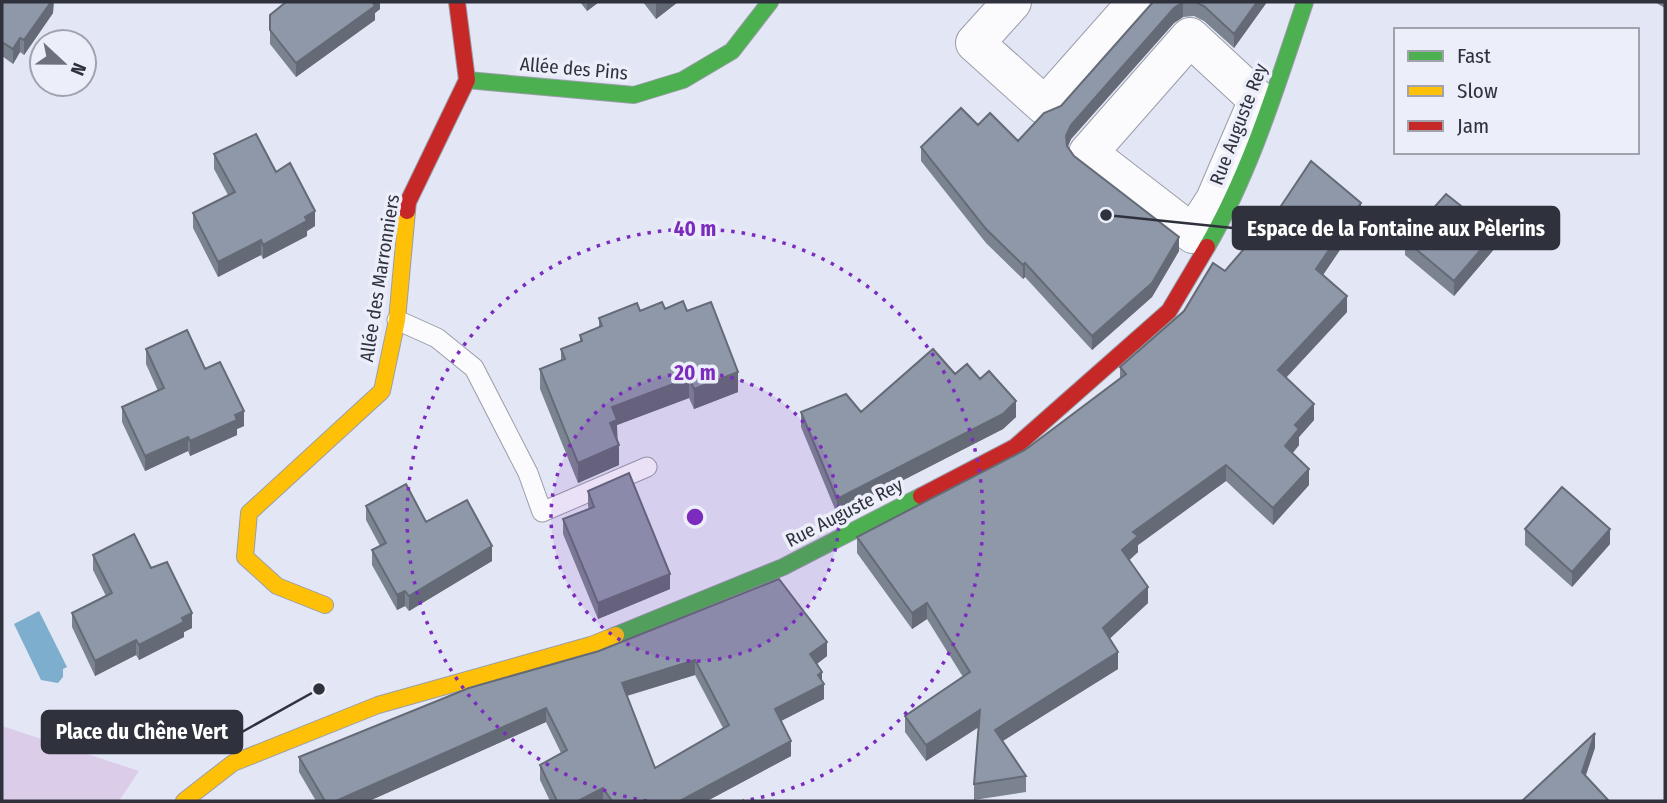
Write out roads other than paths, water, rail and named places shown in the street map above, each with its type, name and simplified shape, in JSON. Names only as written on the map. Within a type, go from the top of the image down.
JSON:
[{"type":"street","points":[[457,2],[467,80]]},
{"type":"street","name":"Allée des Pins","points":[[467,80],[634,95],[683,80],[732,51],[770,2]]},
{"type":"street","points":[[1012,2],[975,43],[1045,106],[1137,2]]},
{"type":"street","name":"Rue Auguste Rey","points":[[184,801],[233,763],[378,705],[591,645],[783,567],[1015,447],[1169,311],[1226,214],[1275,92],[1306,2]]},
{"type":"street","points":[[1190,37],[1258,100],[1215,200],[1193,234],[1088,153],[1190,37]]},
{"type":"street","name":"Allée des Marronniers","points":[[325,605],[277,586],[245,557],[249,513],[382,391],[397,320],[408,202],[467,80]]},
{"type":"lane","points":[[397,320],[437,338],[474,368],[528,473],[542,512],[647,467]]},
{"type":"water","points":[[39,611],[67,667],[63,669],[63,677],[58,683],[41,680],[14,624]]},
{"type":"place","name":"Espace de la Fontaine aux Pèlerins","points":[[1106,215]]},
{"type":"place","name":"Place du Chêne Vert","points":[[319,689]]}]
